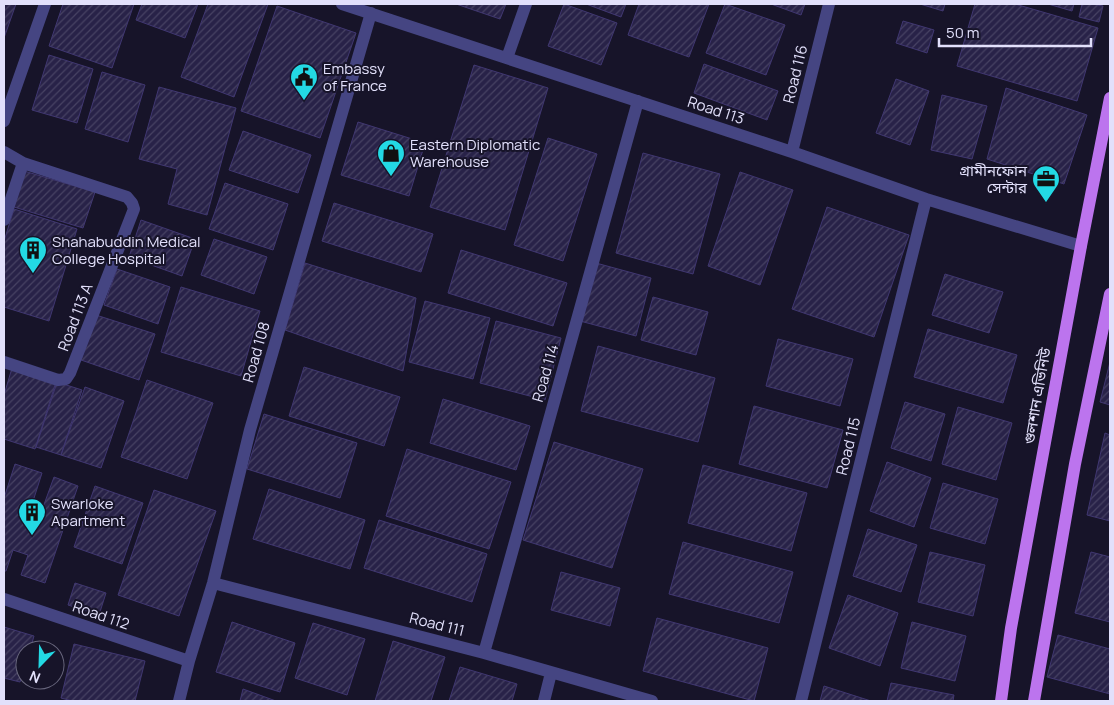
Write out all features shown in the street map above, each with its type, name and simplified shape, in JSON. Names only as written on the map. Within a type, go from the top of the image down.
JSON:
[{"type":"main road","name":"গুলশান এভিনিউ","points":[[1000,701],[1081,246],[1110,98]]},
{"type":"main road","points":[[1034,701],[1075,464],[1108,320],[1110,294]]},
{"type":"street","points":[[4,121],[45,4]]},
{"type":"street","name":"Road 113","points":[[342,4],[792,152],[926,199],[1081,246]]},
{"type":"street","points":[[507,58],[526,4]]},
{"type":"street","name":"Road 116","points":[[792,152],[829,4]]},
{"type":"street","name":"Road 108","points":[[179,701],[213,583],[250,430],[372,14]]},
{"type":"street","name":"Road 114","points":[[484,653],[638,101]]},
{"type":"street","name":"Road 113 A","points":[[4,152],[23,163],[127,198],[132,203],[134,210],[66,379],[58,380],[4,362]]},
{"type":"street","points":[[4,220],[23,163]]},
{"type":"street","name":"Road 115","points":[[801,701],[926,199]]},
{"type":"street","name":"Road 111","points":[[213,583],[484,653],[652,701]]},
{"type":"street","name":"Road 112","points":[[4,599],[189,661]]},
{"type":"street","points":[[544,701],[551,673]]},
{"type":"building","points":[[4,4],[16,4],[4,38]]},
{"type":"building","points":[[63,4],[134,4],[112,68],[49,46]]},
{"type":"building","points":[[142,4],[198,4],[185,38],[136,20]]},
{"type":"building","points":[[208,4],[268,4],[234,97],[181,77]]},
{"type":"building","points":[[456,4],[506,4],[500,19]]},
{"type":"building","points":[[564,4],[617,23],[601,65],[548,46]]},
{"type":"building","points":[[586,4],[626,4],[621,17]]},
{"type":"building","points":[[639,4],[709,4],[689,57],[628,35]]},
{"type":"building","points":[[725,4],[785,25],[766,75],[706,53]]},
{"type":"building","points":[[771,4],[805,4],[801,15]]},
{"type":"building","points":[[920,4],[945,4],[943,11]]},
{"type":"building","points":[[975,4],[1015,4],[1098,28],[1077,101],[957,66]]},
{"type":"building","points":[[1048,4],[1074,4],[1072,11]]},
{"type":"building","points":[[1082,4],[1103,6],[1099,22],[1079,17]]},
{"type":"building","points":[[277,6],[356,33],[320,138],[241,111]]},
{"type":"building","points":[[903,21],[934,30],[927,53],[896,43]]},
{"type":"building","points":[[49,55],[93,69],[77,123],[32,110]]},
{"type":"building","points":[[704,64],[778,91],[767,120],[694,93]]},
{"type":"building","points":[[474,65],[548,88],[505,230],[430,207]]},
{"type":"building","points":[[102,72],[145,85],[128,142],[85,129]]},
{"type":"building","points":[[896,79],[929,91],[910,145],[876,133]]},
{"type":"building","points":[[159,87],[236,108],[207,215],[168,204],[177,169],[139,159]]},
{"type":"building","points":[[1006,88],[1087,115],[1064,184],[987,159]]},
{"type":"building","points":[[942,95],[987,106],[972,159],[931,150]]},
{"type":"building","points":[[358,122],[425,143],[409,196],[341,175]]},
{"type":"building","points":[[243,131],[311,155],[298,193],[229,170]]},
{"type":"building","points":[[548,138],[597,154],[563,261],[514,245]]},
{"type":"building","points":[[643,153],[720,174],[693,274],[616,253]]},
{"type":"building","points":[[24,171],[95,192],[83,228],[14,207]]},
{"type":"building","points":[[740,172],[793,190],[760,285],[708,266]]},
{"type":"building","points":[[225,183],[288,204],[273,250],[209,229]]},
{"type":"building","points":[[334,203],[433,234],[421,272],[322,241]]},
{"type":"building","points":[[827,207],[909,235],[874,337],[792,309]]},
{"type":"building","name":"Shahabuddin Medical College Hospital","points":[[14,209],[77,229],[49,321],[4,307],[4,241]]},
{"type":"building","points":[[141,220],[195,239],[182,276],[129,257]]},
{"type":"building","points":[[214,239],[267,257],[254,294],[201,275]]},
{"type":"building","points":[[461,250],[567,283],[553,326],[448,293]]},
{"type":"building","points":[[305,263],[416,298],[403,371],[285,330]]},
{"type":"building","points":[[596,263],[651,278],[636,336],[580,321]]},
{"type":"building","points":[[117,269],[170,287],[158,324],[104,305]]},
{"type":"building","points":[[945,274],[1003,292],[989,333],[932,315]]},
{"type":"building","points":[[181,287],[260,311],[241,376],[161,352]]},
{"type":"building","points":[[653,297],[708,312],[696,355],[641,340]]},
{"type":"building","points":[[425,301],[490,318],[473,379],[409,362]]},
{"type":"building","points":[[96,315],[155,334],[139,380],[81,360]]},
{"type":"building","points":[[496,321],[561,338],[545,400],[480,383]]},
{"type":"building","points":[[928,329],[1017,355],[1003,403],[914,377]]},
{"type":"building","points":[[778,339],[853,359],[840,406],[766,386]]},
{"type":"building","points":[[598,346],[715,378],[698,442],[581,411]]},
{"type":"building","points":[[1110,362],[1110,405],[1100,402]]},
{"type":"building","points":[[304,367],[400,397],[384,446],[289,416]]},
{"type":"building","points":[[12,368],[56,382],[35,449],[4,439],[4,395]]},
{"type":"building","points":[[147,380],[213,403],[187,479],[121,457]]},
{"type":"building","points":[[57,382],[82,390],[61,455],[36,447]]},
{"type":"building","points":[[85,387],[124,401],[101,468],[61,455]]},
{"type":"building","points":[[443,399],[530,426],[516,470],[430,443]]},
{"type":"building","points":[[905,402],[945,414],[931,461],[891,448]]},
{"type":"building","points":[[754,406],[843,430],[827,488],[739,464]]},
{"type":"building","points":[[958,407],[1012,423],[996,480],[942,464]]},
{"type":"building","points":[[264,414],[357,443],[340,498],[247,469]]},
{"type":"building","points":[[1105,433],[1110,435],[1110,521],[1087,515]]},
{"type":"building","points":[[554,442],[643,469],[612,568],[523,540]]},
{"type":"building","points":[[407,449],[511,482],[489,549],[386,516]]},
{"type":"building","points":[[887,462],[931,478],[914,527],[870,511]]},
{"type":"building","name":"Swarloke Apartment","points":[[15,464],[42,473],[28,517],[38,521],[54,477],[78,486],[45,583],[21,575],[28,555],[13,550],[6,571],[4,571],[4,498]]},
{"type":"building","points":[[703,465],[807,493],[791,551],[688,523]]},
{"type":"building","points":[[943,483],[998,499],[985,544],[930,528]]},
{"type":"building","points":[[95,486],[143,503],[122,564],[74,547]]},
{"type":"building","points":[[269,489],[365,520],[350,569],[253,539]]},
{"type":"building","points":[[154,490],[216,511],[179,616],[118,595]]},
{"type":"building","points":[[379,520],[487,554],[472,602],[364,568]]},
{"type":"building","points":[[868,529],[917,545],[901,592],[853,576]]},
{"type":"building","points":[[683,542],[793,572],[779,623],[669,594]]},
{"type":"building","points":[[930,552],[985,565],[973,616],[918,602]]},
{"type":"building","points":[[1091,552],[1110,557],[1110,622],[1075,613]]},
{"type":"building","points":[[561,572],[620,588],[610,626],[551,610]]},
{"type":"building","points":[[75,583],[106,593],[99,615],[68,605]]},
{"type":"building","points":[[848,595],[898,613],[880,666],[829,648]]},
{"type":"building","points":[[657,618],[768,648],[754,701],[643,671]]},
{"type":"building","points":[[232,622],[295,643],[280,692],[216,672]]},
{"type":"building","points":[[912,622],[966,636],[955,681],[901,668]]},
{"type":"building","points":[[313,623],[365,639],[347,695],[295,678]]},
{"type":"building","points":[[4,627],[34,636],[33,640],[15,640],[15,681],[4,678]]},
{"type":"building","points":[[1058,635],[1110,649],[1110,694],[1047,677]]},
{"type":"building","points":[[393,641],[445,657],[431,701],[375,701]]},
{"type":"building","points":[[74,644],[145,661],[135,701],[72,701],[61,698],[63,690],[65,690],[65,681]]},
{"type":"building","points":[[460,667],[517,684],[512,701],[449,701]]},
{"type":"building","points":[[891,683],[954,695],[953,701],[887,701]]},
{"type":"building","points":[[824,686],[871,701],[820,701]]},
{"type":"building","points":[[243,689],[276,701],[240,701]]},
{"type":"place","name":"Embassy of France","points":[[304,101]]},
{"type":"place","name":"Eastern Diplomatic Warehouse","points":[[391,177]]},
{"type":"place","name":"গ্রামীনফোন সেন্টার","points":[[1046,203]]},
{"type":"place","name":"Shahabuddin Medical College Hospital","points":[[33,274]]},
{"type":"place","name":"Swarloke Apartment","points":[[32,536]]}]
